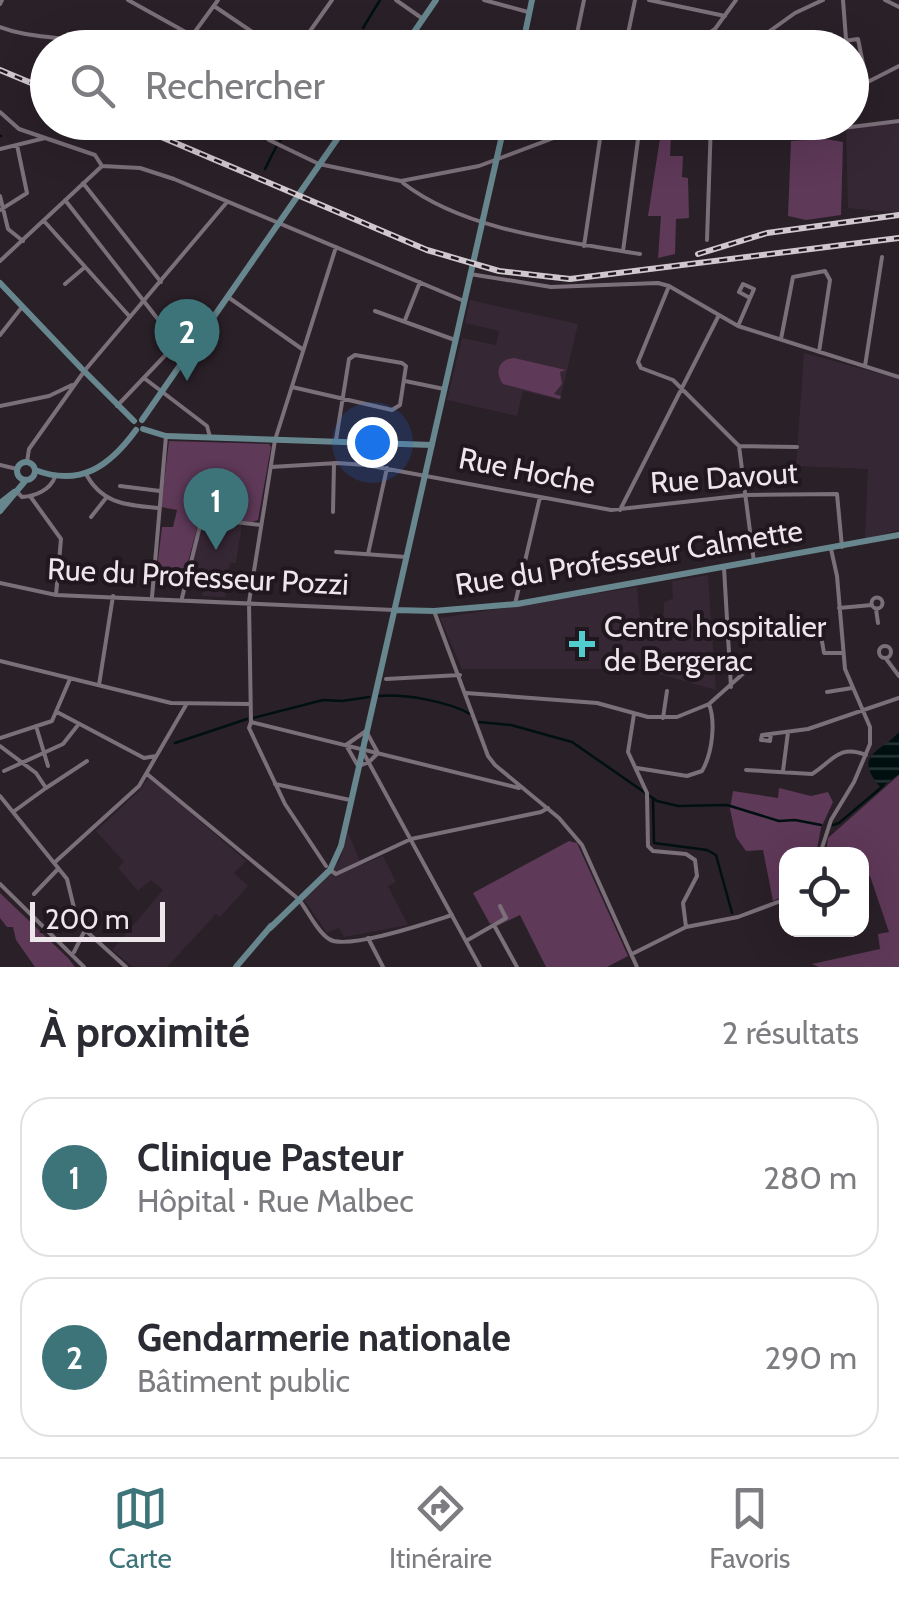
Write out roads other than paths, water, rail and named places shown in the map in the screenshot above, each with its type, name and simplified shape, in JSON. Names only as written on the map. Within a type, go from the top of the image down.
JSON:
[{"type":"main road","points":[[416,30],[436,0]]},
{"type":"main road","points":[[526,30],[532,0]]},
{"type":"main road","points":[[26,474],[68,478],[112,459],[162,394],[337,140]]},
{"type":"main road","points":[[236,967],[298,898],[331,870],[341,840],[501,140]]},
{"type":"main road","points":[[0,284],[117,406],[138,425],[166,436],[432,445]]},
{"type":"main road","points":[[0,511],[17,492],[26,474],[26,462]]},
{"type":"main road","points":[[0,503],[4,494],[18,487],[26,474]]},
{"type":"main road","name":"Rue du Professeur Calmette","points":[[394,610],[516,604],[899,536]]},
{"type":"street","points":[[128,0],[180,30]]},
{"type":"street","points":[[311,30],[332,0]]},
{"type":"street","points":[[396,0],[423,19]]},
{"type":"street","points":[[484,0],[530,13]]},
{"type":"street","points":[[578,30],[584,0]]},
{"type":"street","points":[[629,30],[635,0]]},
{"type":"street","points":[[649,0],[725,16]]},
{"type":"street","points":[[714,30],[736,0]]},
{"type":"street","points":[[770,30],[823,0]]},
{"type":"street","points":[[842,0],[845,30]]},
{"type":"street","points":[[885,0],[899,7]]},
{"type":"street","points":[[196,30],[216,3],[252,30]]},
{"type":"street","points":[[0,27],[30,38]]},
{"type":"street","points":[[869,83],[899,66]]},
{"type":"street","points":[[0,112],[30,132]]},
{"type":"street","points":[[869,125],[899,121]]},
{"type":"street","points":[[0,149],[38,140]]},
{"type":"street","points":[[52,140],[95,154],[102,166]]},
{"type":"street","points":[[269,140],[319,164],[401,182],[482,222],[584,246],[640,254]]},
{"type":"street","points":[[401,182],[496,159],[543,140]]},
{"type":"street","points":[[584,246],[600,140]]},
{"type":"street","points":[[623,251],[638,140]]},
{"type":"street","points":[[707,240],[710,140]]},
{"type":"street","points":[[2,210],[27,193],[17,145]]},
{"type":"street","points":[[0,262],[102,166],[155,172],[464,301]]},
{"type":"street","points":[[84,183],[160,282]]},
{"type":"street","points":[[0,196],[8,229],[23,241]]},
{"type":"street","points":[[65,200],[187,356]]},
{"type":"street","points":[[26,462],[30,449],[72,385],[227,202]]},
{"type":"street","points":[[44,220],[130,317]]},
{"type":"street","points":[[336,247],[271,467],[250,602],[248,728],[275,784],[331,870],[410,839],[548,808]]},
{"type":"street","points":[[864,366],[882,257]]},
{"type":"street","points":[[65,284],[85,267]]},
{"type":"street","points":[[781,340],[792,277],[825,272],[830,280],[819,352]]},
{"type":"street","points":[[470,274],[551,288],[646,282],[669,286],[738,326],[899,377]]},
{"type":"street","points":[[404,322],[420,282]]},
{"type":"street","points":[[669,286],[638,362],[641,368],[673,380],[739,446],[754,563]]},
{"type":"street","points":[[228,297],[304,350]]},
{"type":"street","points":[[738,326],[750,298]]},
{"type":"street","points":[[0,334],[22,307]]},
{"type":"street","points":[[375,311],[455,340]]},
{"type":"street","points":[[620,510],[719,315]]},
{"type":"street","points":[[117,406],[176,344]]},
{"type":"street","points":[[292,386],[340,398],[398,409],[407,370],[402,362],[355,355],[348,359],[340,398],[336,442]]},
{"type":"street","points":[[144,378],[207,426],[210,437]]},
{"type":"street","points":[[405,381],[444,389]]},
{"type":"street","points":[[0,406],[48,396],[72,385]]},
{"type":"street","points":[[152,597],[166,436]]},
{"type":"street","points":[[739,446],[797,447]]},
{"type":"street","points":[[333,512],[334,463]]},
{"type":"street","name":"Rue Hoche","points":[[271,467],[334,463],[387,468],[620,510]]},
{"type":"street","points":[[0,466],[26,474]]},
{"type":"street","points":[[368,554],[387,468]]},
{"type":"street","points":[[85,472],[92,486],[106,498],[120,504],[158,508]]},
{"type":"street","points":[[17,492],[30,496],[47,488],[50,476]]},
{"type":"street","points":[[120,486],[160,492]]},
{"type":"street","name":"Rue Davout","points":[[620,510],[746,495],[837,494],[842,547]]},
{"type":"street","points":[[30,496],[61,539],[56,595]]},
{"type":"street","points":[[516,604],[540,497]]},
{"type":"street","points":[[91,517],[106,498]]},
{"type":"street","points":[[182,598],[200,520],[206,517],[261,525]]},
{"type":"street","points":[[822,847],[830,820],[866,754],[870,727],[852,688],[842,653],[831,548]]},
{"type":"street","points":[[336,552],[406,557]]},
{"type":"street","points":[[724,568],[731,687]]},
{"type":"street","name":"Rue du Professeur Pozzi","points":[[0,583],[56,595],[394,610]]},
{"type":"street","points":[[99,686],[112,596]]},
{"type":"street","points":[[839,608],[874,607],[878,623]]},
{"type":"street","points":[[434,611],[482,744],[495,765],[548,808],[582,845],[638,967]]},
{"type":"street","points":[[819,624],[824,653],[842,653]]},
{"type":"street","points":[[885,658],[899,676]]},
{"type":"street","points":[[0,661],[171,704],[249,704]]},
{"type":"street","points":[[466,692],[598,703],[634,714],[677,717],[710,704],[746,671]]},
{"type":"street","points":[[386,679],[460,675]]},
{"type":"street","points":[[0,738],[52,721],[70,680]]},
{"type":"street","points":[[827,692],[852,688]]},
{"type":"street","points":[[663,718],[667,690]]},
{"type":"street","points":[[771,734],[808,729],[899,698]]},
{"type":"street","points":[[171,704],[177,715]]},
{"type":"street","points":[[637,768],[687,776],[702,771],[712,734],[710,704]]},
{"type":"street","points":[[34,894],[56,866],[148,774],[177,715],[186,705]]},
{"type":"street","points":[[57,712],[144,758],[156,756]]},
{"type":"street","points":[[634,714],[628,752],[647,796],[648,846],[652,851],[686,854],[695,860],[697,876],[683,904],[686,927]]},
{"type":"street","points":[[251,722],[524,789]]},
{"type":"street","points":[[4,771],[63,744],[78,725]]},
{"type":"street","points":[[36,726],[48,766]]},
{"type":"street","points":[[346,745],[366,732],[378,753]]},
{"type":"street","points":[[783,771],[788,732]]},
{"type":"street","points":[[346,745],[358,766],[378,753]]},
{"type":"street","points":[[0,746],[36,773],[46,788]]},
{"type":"street","points":[[362,749],[480,967]]},
{"type":"street","points":[[746,770],[812,774],[832,756],[854,750],[866,754]]},
{"type":"street","points":[[144,758],[148,774],[298,898],[326,937],[338,943],[368,938],[452,914]]},
{"type":"street","points":[[13,812],[86,760]]},
{"type":"street","points":[[490,780],[495,765]]},
{"type":"street","points":[[275,784],[350,800]]},
{"type":"street","points":[[0,796],[67,879],[85,930],[126,967]]},
{"type":"street","points":[[0,884],[84,967]]},
{"type":"street","points":[[631,955],[686,927],[738,917],[779,902]]},
{"type":"street","points":[[466,941],[506,918],[500,906]]},
{"type":"street","points":[[494,925],[516,967]]},
{"type":"street","points":[[73,953],[85,930]]},
{"type":"street","points":[[368,938],[384,967]]},
{"type":"waterway","points":[[363,28],[380,0]]},
{"type":"waterway","points":[[265,169],[276,147]]},
{"type":"waterway","points":[[379,696],[426,699],[470,714]]},
{"type":"waterway","points":[[253,718],[323,700],[369,697]]},
{"type":"waterway","points":[[175,743],[247,719]]},
{"type":"waterway","points":[[479,722],[511,725],[572,742],[657,801],[678,806],[727,805],[779,821],[821,825]]},
{"type":"waterway","points":[[833,825],[883,786]]},
{"type":"waterway","points":[[653,798],[654,843],[707,850],[716,855],[732,913]]},
{"type":"railway","points":[[0,70],[30,82]]},
{"type":"railway","points":[[168,140],[427,250],[499,271],[570,279],[899,238]]},
{"type":"railway","points":[[698,254],[767,233],[899,215]]},
{"type":"place","name":"Gendarmerie nationale","points":[[187,381]]},
{"type":"place","name":"Clinique Pasteur","points":[[216,550]]},
{"type":"place","name":"Centre hospitalier de Bergerac","points":[[582,644]]}]
